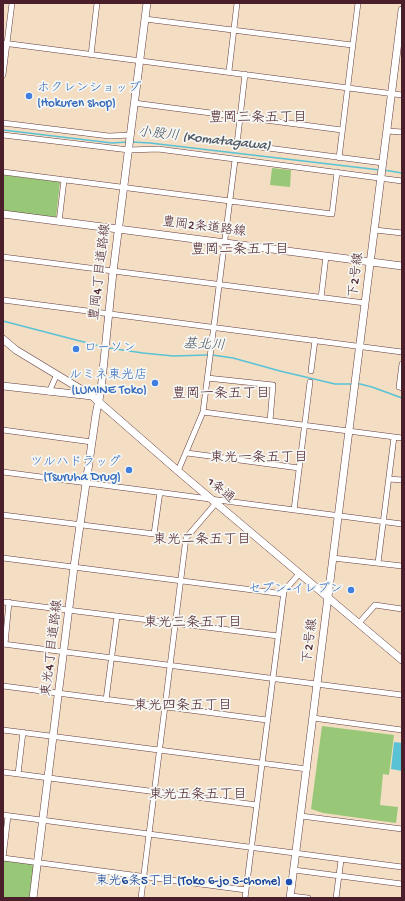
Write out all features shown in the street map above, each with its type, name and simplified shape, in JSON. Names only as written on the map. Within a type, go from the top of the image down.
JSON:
[{"type":"street","points":[[3,75],[5,43],[12,3]]},
{"type":"street","points":[[91,55],[98,3]]},
{"type":"street","points":[[3,123],[109,136],[131,136],[147,3]]},
{"type":"street","points":[[229,72],[237,3]]},
{"type":"street","points":[[339,158],[358,3]]},
{"type":"street","name":"下2号線","points":[[290,897],[402,10]]},
{"type":"street","points":[[145,19],[352,45]]},
{"type":"street","points":[[5,43],[402,94]]},
{"type":"street","points":[[245,74],[237,144],[339,158],[382,171],[402,181]]},
{"type":"street","points":[[134,103],[342,130]]},
{"type":"street","points":[[387,131],[402,132]]},
{"type":"street","points":[[3,134],[129,148],[158,149],[336,172],[382,171]]},
{"type":"street","name":"豊岡4丁目道路線","points":[[98,402],[131,136]]},
{"type":"street","points":[[178,471],[187,453],[203,412],[235,160]]},
{"type":"street","points":[[3,172],[332,214],[336,172]]},
{"type":"street","points":[[59,222],[64,180]]},
{"type":"street","name":"豊岡2条道路線","points":[[3,214],[402,266]]},
{"type":"street","points":[[375,230],[402,233]]},
{"type":"street","points":[[322,298],[326,256]]},
{"type":"street","points":[[3,257],[365,303]]},
{"type":"street","points":[[3,300],[402,352]]},
{"type":"street","name":"1条通","points":[[3,339],[16,350],[92,396],[213,501],[402,660]]},
{"type":"street","points":[[311,371],[315,340]]},
{"type":"street","points":[[402,364],[399,387],[402,388]]},
{"type":"street","points":[[49,392],[57,374]]},
{"type":"street","points":[[207,378],[273,386],[270,421]]},
{"type":"street","points":[[294,510],[310,382]]},
{"type":"street","points":[[3,386],[92,396]]},
{"type":"street","name":"東光4丁目道路線","points":[[33,898],[70,610],[74,567],[98,402]]},
{"type":"street","points":[[203,412],[402,438]]},
{"type":"street","points":[[3,430],[92,442]]},
{"type":"street","points":[[378,563],[394,437]]},
{"type":"street","points":[[187,453],[300,468]]},
{"type":"street","points":[[3,472],[160,492],[213,501],[338,515],[402,524]]},
{"type":"street","points":[[388,479],[402,480]]},
{"type":"street","points":[[3,515],[154,534],[160,492]]},
{"type":"street","points":[[141,898],[186,538],[213,501]]},
{"type":"street","points":[[3,558],[284,594]]},
{"type":"street","points":[[333,558],[402,566]]},
{"type":"street","points":[[245,898],[284,591],[299,574]]},
{"type":"street","points":[[3,602],[278,636]]},
{"type":"street","points":[[10,602],[4,644],[402,695]]},
{"type":"street","points":[[359,623],[374,605],[402,609]]},
{"type":"street","points":[[106,700],[117,616]]},
{"type":"street","points":[[3,686],[165,708],[268,720]]},
{"type":"street","points":[[313,718],[402,730]]},
{"type":"street","points":[[3,730],[262,762],[307,769]]},
{"type":"street","points":[[18,774],[23,732]]},
{"type":"street","points":[[3,772],[257,805]]},
{"type":"street","points":[[246,890],[3,858],[5,815],[402,867]]},
{"type":"street","points":[[301,816],[402,829]]},
{"type":"street","points":[[336,898],[341,860]]},
{"type":"street","points":[[294,870],[402,884]]},
{"type":"street","points":[[290,897],[308,898]]},
{"type":"green space","points":[[272,168],[291,170],[290,187],[270,185]]},
{"type":"green space","points":[[3,175],[60,182],[56,218],[3,212]]},
{"type":"green space","points":[[322,726],[394,735],[389,775],[383,774],[380,805],[398,807],[396,823],[323,813],[311,809]]},
{"type":"green space","points":[[3,860],[36,864],[31,898],[3,898]]},
{"type":"water","points":[[394,742],[402,743],[402,771],[391,769]]},
{"type":"waterway","name":"小股川 (Komatagawa)","points":[[3,130],[112,143],[128,142]]},
{"type":"waterway","name":"小股川 (Komatagawa)","points":[[132,142],[380,170]]},
{"type":"waterway","name":"小股川 (Komatagawa)","points":[[384,170],[402,173]]},
{"type":"waterway","name":"基北川","points":[[3,321],[103,347]]},
{"type":"waterway","name":"基北川","points":[[109,348],[173,356],[208,355]]},
{"type":"waterway","name":"基北川","points":[[212,355],[233,358],[335,384],[353,384]]},
{"type":"waterway","name":"基北川","points":[[356,383],[402,398]]},
{"type":"place","name":"ホクレンショップ (Hokuren shop)","points":[[29,96]]},
{"type":"place","name":"ローソン","points":[[76,349]]},
{"type":"place","name":"ルミネ東光店 (LUMINE Toko)","points":[[155,383]]},
{"type":"place","name":"ツルハドラッグ (Tsuruha Drug)","points":[[129,470]]},
{"type":"place","name":"セブン-イレブン","points":[[351,590]]},
{"type":"place","name":"東光6条5丁目 (Toko 6-jo 5-chome)","points":[[289,882]]},
{"type":"district","name":"豊岡三条五丁目","points":[[258,119]]},
{"type":"district","name":"豊岡二条五丁目","points":[[240,251]]},
{"type":"district","name":"豊岡一条五丁目","points":[[221,395]]},
{"type":"district","name":"東光一条五丁目","points":[[259,459]]},
{"type":"district","name":"東光二条五丁目","points":[[202,541]]},
{"type":"district","name":"東光三条五丁目","points":[[193,624]]},
{"type":"district","name":"東光四条五丁目","points":[[183,707]]},
{"type":"district","name":"東光五条五丁目","points":[[198,796]]}]
